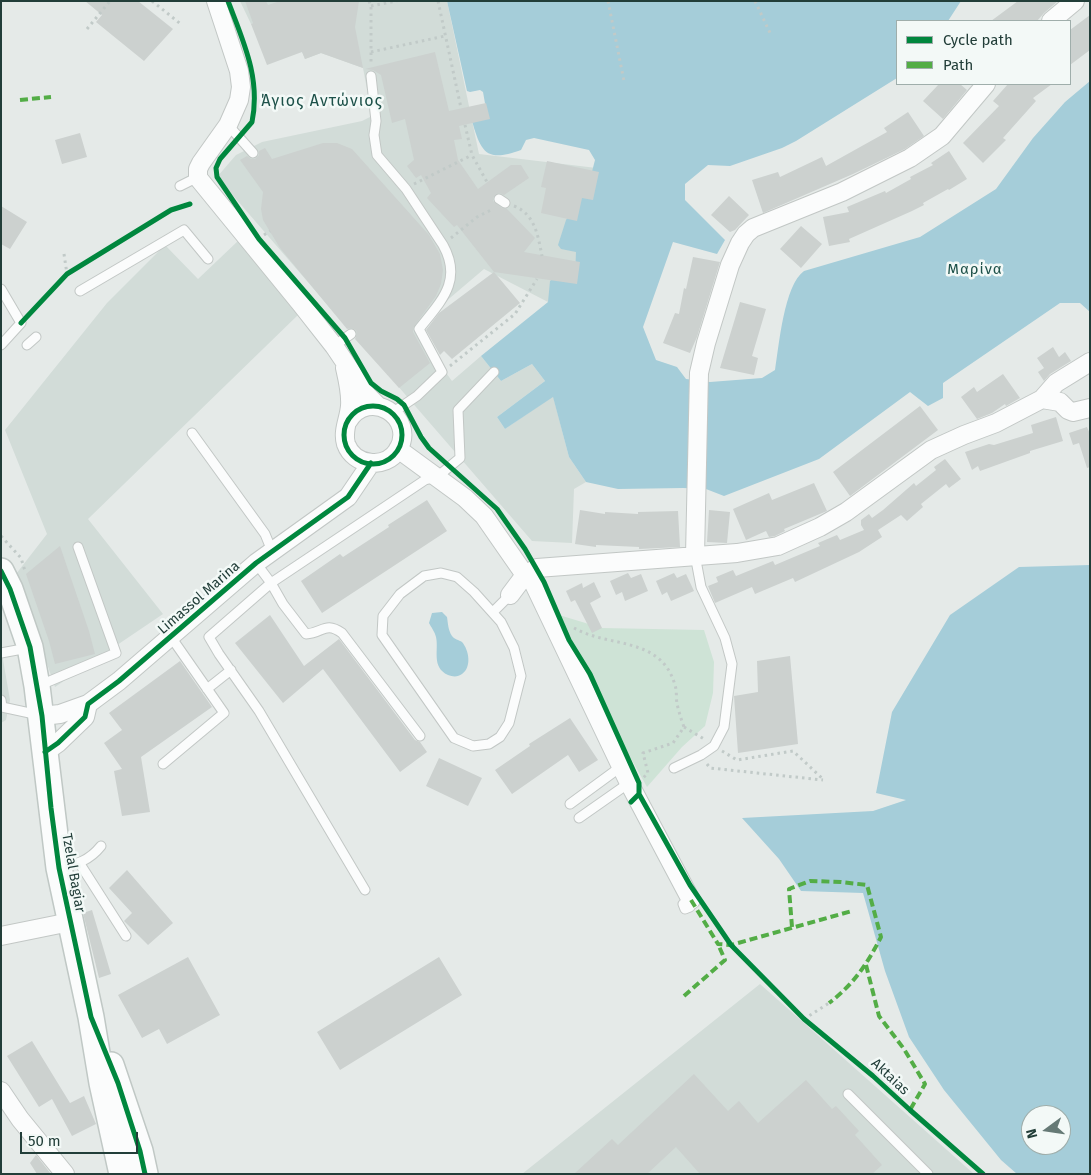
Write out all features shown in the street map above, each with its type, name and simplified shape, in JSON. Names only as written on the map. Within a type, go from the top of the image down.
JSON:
[{"type":"main road","name":"Tzelal Bagiar","points":[[1,571],[10,589],[30,647],[42,716],[45,752],[70,866],[70,922],[122,1174]]},
{"type":"main road","name":"Tzelal Bagiar","points":[[91,1017],[118,1083],[140,1151],[145,1174]]},
{"type":"street","points":[[216,1],[239,71],[241,87],[239,100],[228,124],[201,163],[198,169],[198,177],[338,353],[367,395],[399,421],[402,432],[398,449],[394,455],[385,461],[371,463],[356,458],[347,446],[345,431],[348,421],[350,397],[338,353]]},
{"type":"street","points":[[1052,20],[1075,1]]},
{"type":"street","points":[[695,555],[699,373],[706,343],[730,265],[746,234],[761,225],[842,192],[910,158],[942,136],[985,85]]},
{"type":"street","points":[[510,595],[526,575],[537,568],[759,550],[792,541],[846,512],[931,450],[996,423],[1042,400],[1056,383],[1090,362]]},
{"type":"street","points":[[1042,400],[1060,402],[1073,412],[1090,408]]},
{"type":"street","points":[[348,421],[353,414],[370,406],[385,410]]},
{"type":"street","points":[[398,449],[465,498],[484,516],[533,582],[632,782],[687,902]]},
{"type":"street","name":"Limassol Marina","points":[[45,752],[67,735],[85,717],[88,704],[120,681],[256,562],[348,497],[371,463]]},
{"type":"street","points":[[526,575],[526,586],[615,771],[632,782]]},
{"type":"street","points":[[42,716],[60,714],[88,704]]},
{"type":"street","points":[[1,936],[70,922]]},
{"type":"street","points":[[1,1091],[20,1120],[65,1174]]},
{"type":"lane","points":[[371,76],[376,121],[374,135],[377,155],[406,189],[443,245],[452,272],[442,299],[419,329],[442,372],[417,396],[385,410]]},
{"type":"lane","points":[[228,124],[253,153]]},
{"type":"lane","points":[[180,186],[198,177]]},
{"type":"lane","points":[[80,291],[184,230],[208,258]]},
{"type":"lane","points":[[1,289],[21,323],[1,345]]},
{"type":"lane","points":[[338,353],[351,334]]},
{"type":"lane","points":[[27,345],[36,337]]},
{"type":"lane","points":[[365,890],[259,711],[209,637],[271,583],[425,480],[437,477],[460,458],[458,410],[494,372]]},
{"type":"lane","points":[[192,433],[265,534],[272,551]]},
{"type":"lane","points":[[37,686],[116,653],[78,547]]},
{"type":"lane","points":[[674,768],[714,746],[724,727],[732,664],[725,638],[701,587],[695,555]]},
{"type":"lane","points":[[256,562],[283,604],[306,634],[311,634],[325,627],[334,627],[342,633],[420,736]]},
{"type":"lane","points":[[441,573],[458,577],[493,612],[501,622],[514,648],[521,676],[509,724],[500,737],[489,744],[473,746],[454,738],[403,667],[382,635],[383,616],[400,594],[424,576],[441,573]]},
{"type":"lane","points":[[493,612],[510,595]]},
{"type":"lane","points":[[163,764],[224,713],[171,637]]},
{"type":"lane","points":[[1,654],[30,647]]},
{"type":"lane","points":[[207,689],[231,670]]},
{"type":"lane","points":[[1,700],[2,707],[42,716]]},
{"type":"lane","points":[[570,804],[615,771]]},
{"type":"lane","points":[[579,818],[632,782]]},
{"type":"lane","points":[[101,846],[88,860],[70,866],[126,936]]},
{"type":"lane","points":[[848,1094],[928,1174]]},
{"type":"path","points":[[87,28],[110,1]]},
{"type":"path","points":[[152,1],[182,25]]},
{"type":"path","points":[[371,76],[370,3],[398,1]]},
{"type":"path","points":[[438,1],[461,108]]},
{"type":"path","points":[[608,1],[624,81]]},
{"type":"path","points":[[755,1],[771,35]]},
{"type":"path","points":[[371,52],[445,36]]},
{"type":"path","points":[[465,125],[472,155],[487,182]]},
{"type":"path","points":[[420,181],[472,155]]},
{"type":"path","points":[[443,245],[477,217],[502,201],[522,209],[533,222],[542,256]]},
{"type":"path","points":[[64,254],[68,274]]},
{"type":"path","points":[[62,281],[68,274],[76,270]]},
{"type":"path","points":[[442,372],[515,314],[537,279]]},
{"type":"path","points":[[573,628],[585,634],[636,645],[656,656],[666,667],[675,685],[677,705],[684,727],[737,760],[793,751],[824,780],[710,768],[700,755]]},
{"type":"path","points":[[632,782],[648,773],[643,753],[672,743],[684,727]]},
{"type":"path","points":[[804,1019],[829,1003]]},
{"type":"path","points":[[799,1013],[812,1025]]},
{"type":"shaded area","points":[[240,1],[447,1],[479,154],[605,169],[575,276],[548,302],[484,269],[424,320],[423,341],[452,381],[481,356],[501,381],[532,364],[545,381],[497,417],[505,429],[553,396],[569,457],[586,482],[574,489],[572,543],[532,541],[217,177],[236,155],[262,142],[362,121],[372,116],[363,68],[321,53],[305,59],[286,11],[251,24]]},
{"type":"shaded area","points":[[239,240],[299,314],[88,519],[163,614],[55,687],[16,574],[47,534],[5,430],[107,303],[165,245],[198,279]]},
{"type":"shaded area","points":[[1,648],[10,700],[6,720],[1,723]]},
{"type":"shaded area","points":[[760,984],[974,1174],[522,1174]]},
{"type":"green space","points":[[549,612],[602,628],[704,630],[714,662],[713,693],[705,726],[682,747],[647,787]]},
{"type":"water","points":[[447,1],[961,1],[949,20],[896,20],[896,79],[782,148],[730,166],[708,165],[685,184],[685,200],[725,240],[717,254],[673,242],[643,327],[656,360],[677,367],[686,379],[710,382],[762,378],[775,370],[787,302],[797,278],[804,271],[920,237],[996,189],[1033,138],[1065,102],[1090,81],[1090,312],[1080,303],[1060,303],[943,383],[943,398],[928,406],[910,392],[819,459],[724,496],[706,489],[618,489],[586,482],[569,457],[553,397],[505,429],[497,417],[545,381],[532,364],[501,381],[481,356],[548,302],[550,281],[555,277],[575,276],[576,252],[561,249],[558,245],[566,220],[588,187],[595,160],[589,150],[534,138],[526,140],[521,150],[509,154],[492,155],[482,147],[472,121],[486,109],[483,92],[480,90],[467,91]]},
{"type":"water","points":[[1090,565],[1090,1174],[1017,1174],[1001,1160],[944,1090],[909,1037],[885,971],[863,893],[801,891],[779,859],[742,818],[873,811],[906,800],[876,793],[892,712],[950,615],[1019,567]]},
{"type":"water","points":[[442,612],[447,617],[452,636],[462,642],[468,654],[468,663],[465,671],[457,676],[450,676],[439,668],[436,637],[429,623],[432,613]]},
{"type":"building","points":[[85,1],[138,1],[173,29],[144,61],[96,22],[102,15]]},
{"type":"building","points":[[245,1],[266,1],[268,5],[280,1],[359,1],[355,27],[363,68],[321,53],[305,59],[302,52],[267,65],[251,24],[253,23]]},
{"type":"building","points":[[1018,1],[1058,1],[1038,20],[992,20]]},
{"type":"building","points":[[1090,15],[1090,50],[1071,64],[1071,29]]},
{"type":"building","points":[[435,52],[449,111],[486,103],[490,119],[459,126],[462,139],[454,140],[458,160],[478,189],[511,165],[521,165],[529,178],[504,195],[496,194],[493,201],[502,208],[507,209],[535,238],[524,252],[580,262],[577,284],[494,272],[457,225],[454,227],[427,198],[431,193],[421,175],[416,178],[407,166],[414,160],[405,119],[392,123],[381,75],[373,70],[365,69]]},
{"type":"building","points":[[938,85],[961,85],[967,90],[943,119],[923,101]]},
{"type":"building","points":[[1007,85],[1051,85],[1033,98],[1036,101],[1003,138],[1006,140],[983,163],[963,143],[999,106],[993,101]]},
{"type":"building","points":[[908,112],[924,136],[905,149],[853,174],[763,213],[752,180],[778,172],[780,177],[822,157],[826,166],[887,132],[884,128]]},
{"type":"building","points":[[80,133],[87,157],[62,164],[55,140]]},
{"type":"building","points":[[323,143],[337,143],[352,149],[429,235],[440,254],[443,270],[441,284],[436,296],[413,328],[413,332],[430,363],[399,388],[355,339],[356,330],[347,329],[280,248],[263,220],[261,209],[263,192],[240,160],[247,156],[255,159],[259,155],[259,151],[265,148],[272,159]]},
{"type":"building","points":[[949,151],[967,179],[923,203],[924,205],[849,239],[850,242],[829,246],[823,217],[849,212],[847,207],[885,191],[886,193],[933,165],[931,163]]},
{"type":"building","points":[[547,161],[599,172],[593,200],[582,198],[577,221],[541,213],[546,188],[541,187]]},
{"type":"building","points":[[729,196],[749,215],[735,230],[730,232],[711,215]]},
{"type":"building","points":[[1,206],[27,222],[10,249],[1,244]]},
{"type":"building","points":[[801,226],[822,244],[801,268],[780,249]]},
{"type":"building","points":[[693,257],[720,262],[697,337],[690,353],[663,343],[675,313],[679,314]]},
{"type":"building","points":[[494,272],[520,303],[452,359],[444,351],[440,355],[426,330],[439,313]]},
{"type":"building","points":[[740,302],[766,309],[752,356],[758,358],[754,375],[720,368]]},
{"type":"building","points":[[1053,347],[1059,357],[1065,352],[1071,361],[1050,374],[1044,381],[1038,372],[1044,368],[1037,358]]},
{"type":"building","points":[[1003,374],[1020,398],[977,419],[961,397],[974,387],[977,392]]},
{"type":"building","points":[[920,406],[938,430],[850,496],[833,472]]},
{"type":"building","points":[[1056,417],[1063,441],[1030,451],[1030,453],[980,471],[978,466],[972,470],[965,452],[1033,433],[1031,425]]},
{"type":"building","points":[[1087,427],[1090,434],[1090,467],[1087,468],[1079,443],[1073,445],[1069,433]]},
{"type":"building","points":[[945,459],[961,479],[949,488],[946,484],[921,504],[923,507],[907,521],[901,515],[878,530],[882,537],[859,552],[795,582],[793,578],[755,594],[752,587],[715,603],[708,586],[718,582],[716,577],[733,570],[736,576],[773,561],[775,565],[820,546],[818,543],[837,535],[840,540],[864,530],[861,520],[869,514],[872,518],[914,483],[916,486],[936,470],[934,467]]},
{"type":"building","points":[[814,483],[827,511],[784,529],[785,531],[775,536],[769,537],[766,531],[746,540],[733,509],[769,493],[772,500]]},
{"type":"building","points":[[427,500],[447,531],[322,613],[301,581],[340,554],[343,557]]},
{"type":"building","points":[[580,510],[605,514],[605,512],[638,514],[638,512],[678,511],[680,547],[639,549],[639,547],[596,545],[596,547],[575,544]]},
{"type":"building","points":[[709,510],[730,512],[727,543],[707,542]]},
{"type":"building","points":[[60,546],[95,654],[55,664],[26,574]]},
{"type":"building","points":[[628,573],[631,578],[641,574],[648,591],[625,601],[622,592],[616,595],[610,581]]},
{"type":"building","points":[[674,573],[677,578],[686,574],[694,591],[671,601],[667,592],[662,595],[656,581]]},
{"type":"building","points":[[594,582],[601,597],[590,603],[602,628],[592,633],[575,600],[571,602],[566,591],[582,583],[583,588]]},
{"type":"building","points":[[270,615],[304,666],[339,639],[415,740],[420,742],[427,752],[400,772],[323,669],[283,703],[235,643]]},
{"type":"building","points":[[790,656],[798,744],[738,753],[734,696],[758,692],[757,661]]},
{"type":"building","points":[[180,661],[212,707],[141,757],[150,812],[122,816],[114,771],[122,769],[104,743],[122,730],[109,713]]},
{"type":"building","points":[[570,718],[598,760],[579,772],[568,755],[512,794],[495,770],[530,746],[529,744]]},
{"type":"building","points":[[439,758],[482,778],[468,806],[426,786]]},
{"type":"building","points":[[127,870],[173,923],[148,945],[124,921],[132,913],[109,888]]},
{"type":"building","points":[[92,910],[111,974],[99,978],[83,913]]},
{"type":"building","points":[[188,957],[220,1015],[167,1044],[159,1029],[142,1038],[118,995]]},
{"type":"building","points":[[439,957],[462,995],[340,1070],[317,1032]]},
{"type":"building","points":[[32,1041],[70,1103],[84,1096],[96,1124],[72,1136],[52,1099],[39,1107],[7,1056]]},
{"type":"building","points":[[694,1074],[728,1111],[739,1101],[758,1123],[806,1080],[832,1109],[836,1106],[859,1131],[855,1135],[882,1165],[872,1174],[700,1174],[676,1147],[647,1174],[574,1174],[612,1139],[618,1145]]},
{"type":"building","points":[[36,1155],[51,1174],[37,1174],[30,1163]]},
{"type":"marked path","points":[[20,100],[51,97]]},
{"type":"marked path","points":[[792,927],[789,889],[810,881],[867,885],[881,937],[859,973],[829,1003]]},
{"type":"marked path","points":[[691,900],[718,944],[731,945],[852,911]]},
{"type":"marked path","points":[[684,996],[725,960],[718,944]]},
{"type":"marked path","points":[[866,965],[879,1016],[904,1049],[925,1084],[910,1110]]},
{"type":"cycle path","points":[[228,1],[249,60],[254,90],[254,106],[252,122],[220,159],[216,168],[217,177],[259,239],[345,338],[371,383],[404,405],[429,448],[497,509],[525,549],[544,582],[569,640],[590,674],[639,783],[639,794],[631,802]]},
{"type":"cycle path","points":[[21,323],[67,274],[171,210],[190,204]]},
{"type":"cycle path","points":[[373,406],[384,408],[397,419],[402,435],[400,446],[389,459],[373,464],[362,462],[349,451],[344,435],[346,424],[357,411],[373,406]]},
{"type":"cycle path","points":[[45,752],[58,743],[85,717],[88,704],[119,681],[256,563],[348,497],[371,463]]},
{"type":"cycle path","points":[[1,571],[10,589],[30,647],[42,716],[59,868],[91,1017],[118,1083],[140,1151],[145,1174]]},
{"type":"cycle path","name":"Aktaias","points":[[639,794],[690,885],[731,945],[804,1019],[873,1076],[983,1174]]},
{"type":"district","name":"Άγιος Αντώνιος","points":[[322,102]]},
{"type":"district","name":"Μαρίνα","points":[[975,270]]}]
